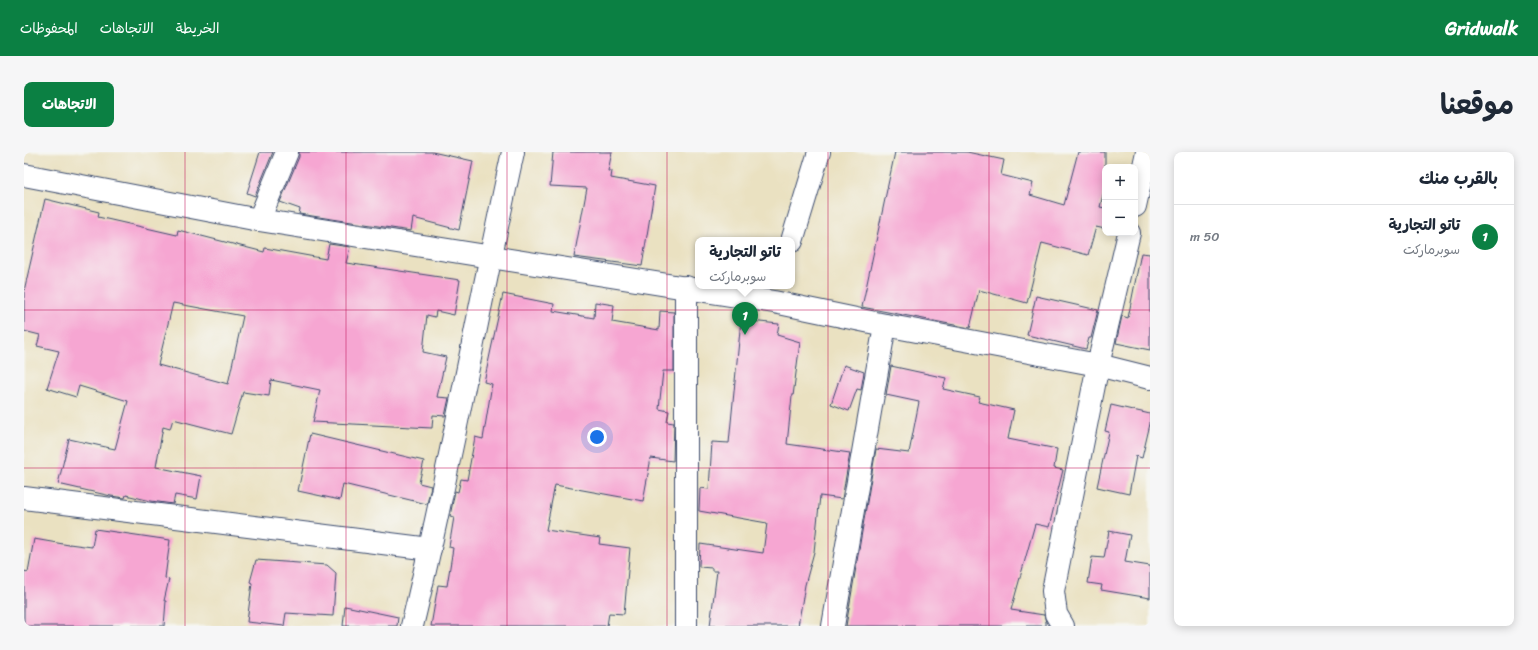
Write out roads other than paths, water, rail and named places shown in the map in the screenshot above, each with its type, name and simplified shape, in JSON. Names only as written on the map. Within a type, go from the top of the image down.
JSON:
[{"type":"street","points":[[259,220],[287,152]]},
{"type":"street","points":[[412,626],[430,549],[513,152]]},
{"type":"street","points":[[793,237],[819,152]]},
{"type":"street","points":[[1136,200],[1147,152]]},
{"type":"street","points":[[24,175],[259,220],[490,258],[695,288]]},
{"type":"street","points":[[1063,626],[1056,614],[1053,591],[1098,365],[1128,236]]},
{"type":"street","points":[[686,287],[686,626]]},
{"type":"street","points":[[712,289],[776,294],[885,325],[1098,365],[1150,378]]},
{"type":"street","points":[[833,626],[885,325]]},
{"type":"street","points":[[24,498],[430,549]]},
{"type":"place","name":"تاتو التجارية","points":[[745,335]]}]
